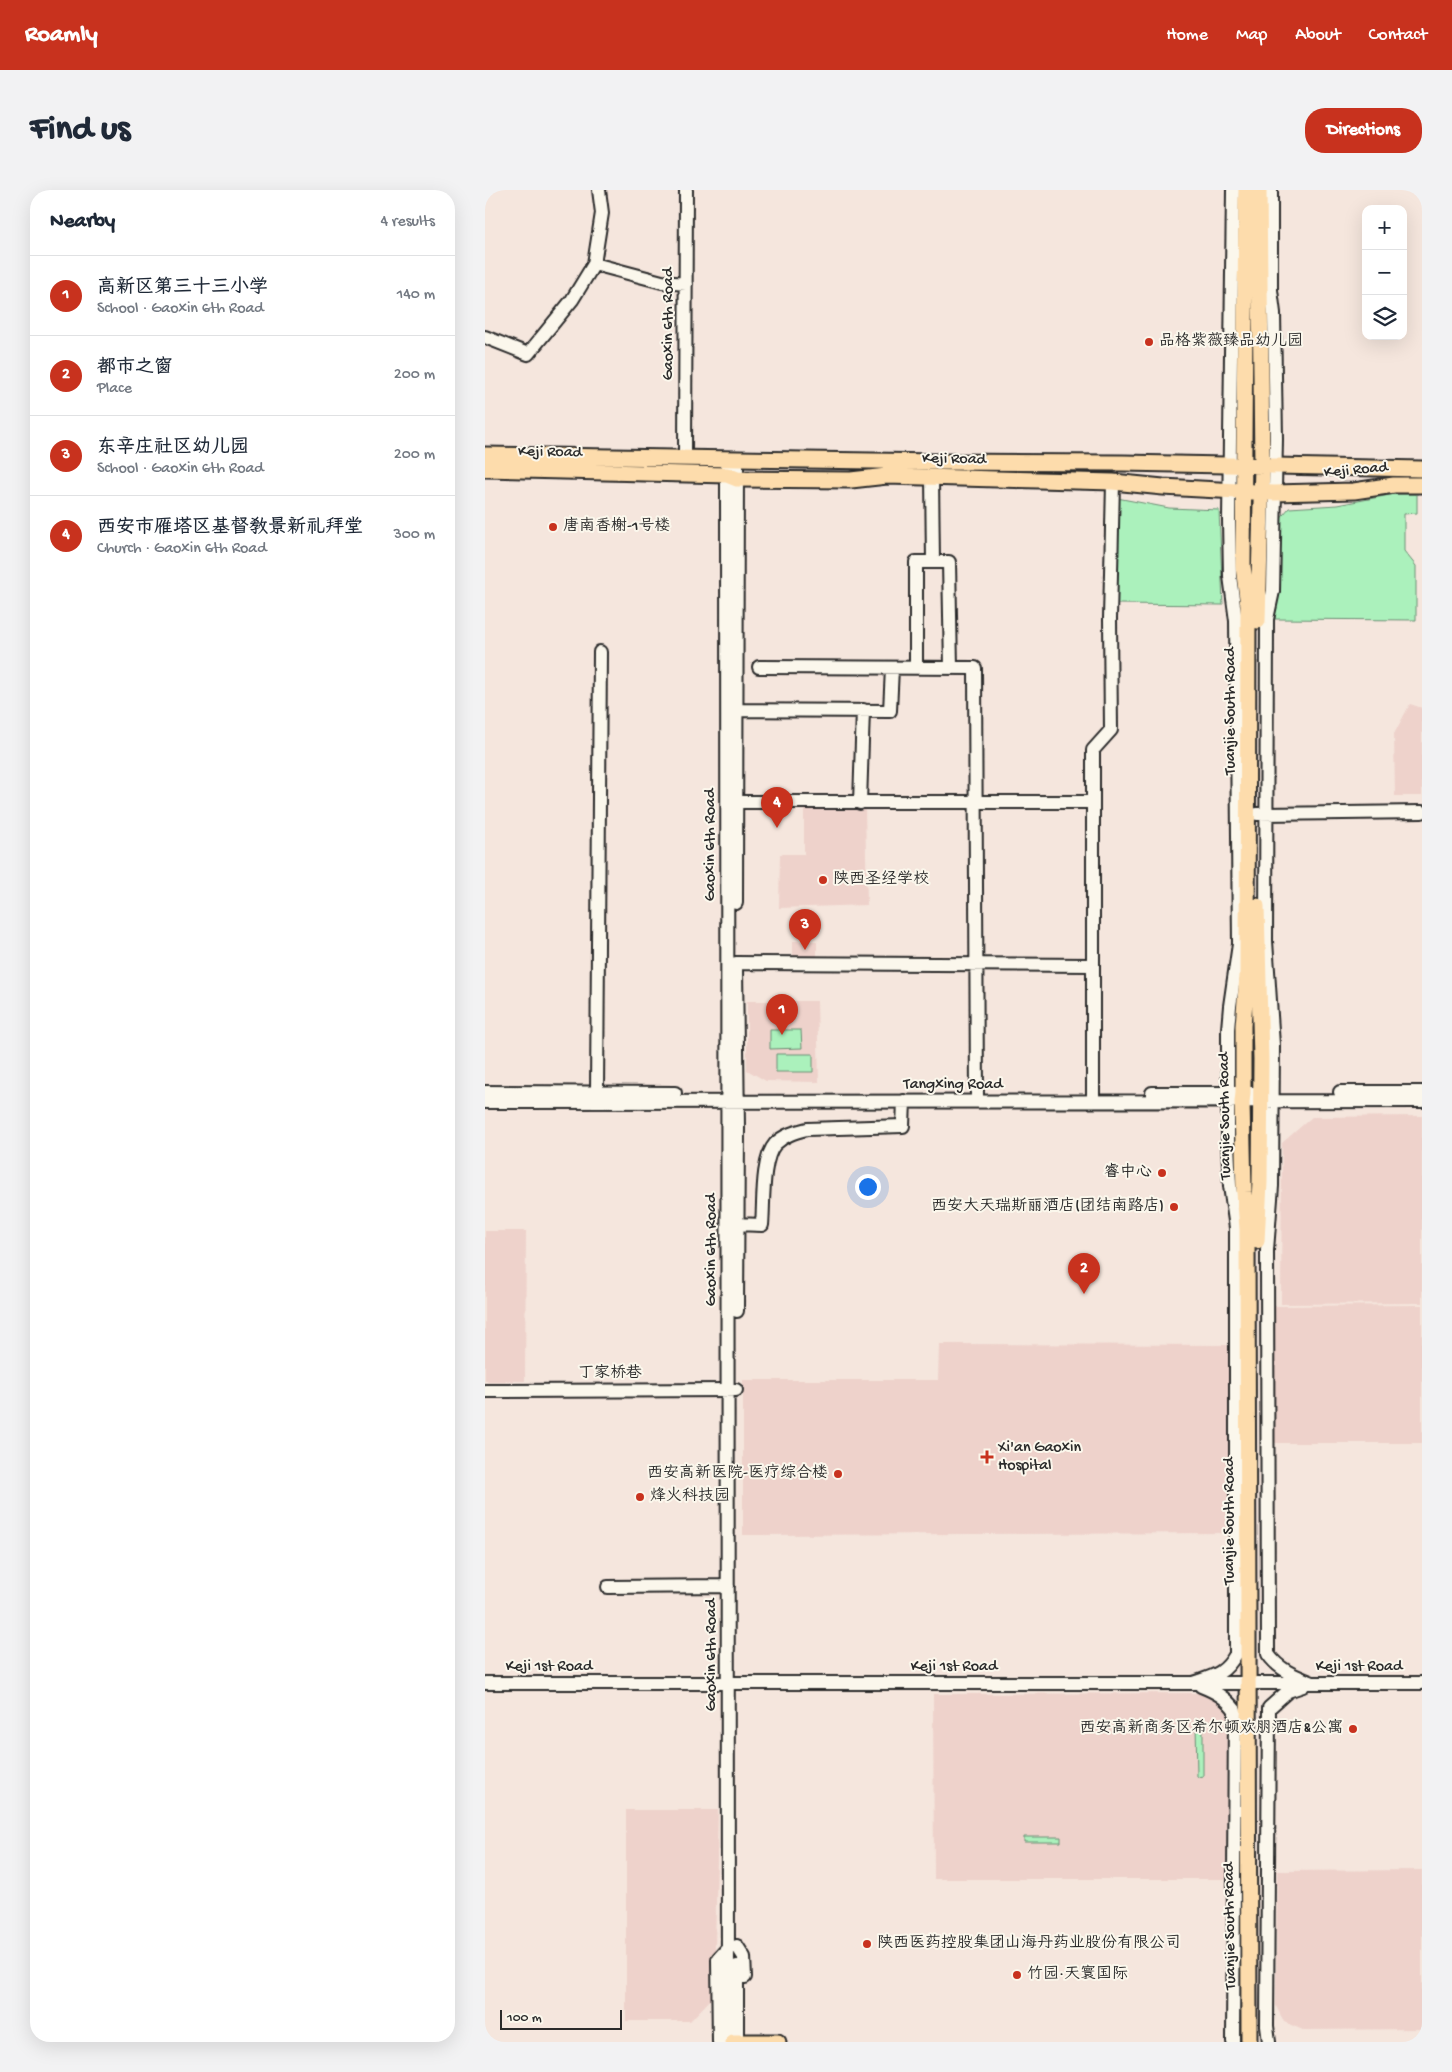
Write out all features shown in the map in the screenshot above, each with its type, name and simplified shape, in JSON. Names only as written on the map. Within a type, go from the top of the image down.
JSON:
[{"type":"main road","name":"Tuanjie South Road","points":[[1246,190],[1237,492],[1248,604],[1247,976],[1235,1097],[1247,1229],[1258,2042]]},
{"type":"main road","name":"Tuanjie South Road","points":[[1249,2042],[1257,1241],[1267,1097],[1258,606],[1269,465],[1259,190]]},
{"type":"main road","name":"Keji Road","points":[[485,455],[1269,465],[1422,469]]},
{"type":"main road","name":"Keji Road","points":[[485,469],[851,480],[887,476],[932,476],[1113,482],[1268,493],[1354,491],[1394,485],[1422,485]]},
{"type":"main road","points":[[733,2042],[778,2042]]},
{"type":"street","points":[[485,337],[528,354],[572,300],[594,264],[602,213],[599,190]]},
{"type":"street","name":"Gaoxin 6th Road","points":[[685,457],[686,190]]},
{"type":"street","name":"Tuanjie South Road","points":[[1233,190],[1237,465]]},
{"type":"street","name":"Tuanjie South Road","points":[[1269,465],[1274,313],[1271,290],[1271,190]]},
{"type":"street","points":[[594,264],[662,282],[686,284]]},
{"type":"street","name":"Gaoxin 6th Road","points":[[728,2042],[732,1947],[732,458]]},
{"type":"street","points":[[932,476],[933,562]]},
{"type":"street","points":[[1093,1097],[1093,750],[1111,730],[1110,619],[1113,482]]},
{"type":"street","points":[[916,668],[916,562],[949,562],[951,668]]},
{"type":"street","points":[[597,1093],[600,652]]},
{"type":"street","points":[[759,667],[975,668],[977,1096]]},
{"type":"street","points":[[732,710],[890,710],[893,668]]},
{"type":"street","name":"Gaoxin 6th Road","points":[[732,710],[737,802],[733,1098],[737,1224],[728,1586],[732,1683]]},
{"type":"street","points":[[860,803],[863,710]]},
{"type":"street","points":[[737,802],[1093,802]]},
{"type":"street","points":[[1262,814],[1422,812]]},
{"type":"street","points":[[736,963],[1093,965]]},
{"type":"street","name":"Tangxing Road","points":[[485,1092],[904,1101],[977,1096]]},
{"type":"street","name":"Tangxing Road","points":[[1267,1097],[1422,1092]]},
{"type":"street","name":"Tangxing Road","points":[[485,1102],[977,1096],[1267,1097],[1422,1101]]},
{"type":"street","points":[[1193,1683],[1217,1675],[1229,1667],[1236,1654],[1236,1228],[1230,1186],[1235,1097]]},
{"type":"street","points":[[1267,1097],[1272,1186],[1267,1250],[1268,1654],[1275,1664],[1292,1675],[1313,1683]]},
{"type":"street","points":[[737,1224],[763,1225],[767,1161],[774,1145],[782,1138],[792,1132],[807,1129],[903,1126],[904,1101]]},
{"type":"street","name":"丁家桥巷","points":[[485,1391],[732,1390]]},
{"type":"street","points":[[608,1587],[728,1586]]},
{"type":"street","points":[[1193,1683],[1217,1692],[1227,1699],[1235,1710],[1233,2042]]},
{"type":"street","points":[[1269,2042],[1267,2026],[1269,1708],[1288,1691],[1313,1683]]},
{"type":"street","name":"Keji 1st Road","points":[[485,1684],[1422,1683]]},
{"type":"street","points":[[719,2042],[718,1959],[732,1947],[745,1957],[745,2042]]},
{"type":"street","name":"Gaoxin 6th Road","points":[[732,1947],[737,2042]]},
{"type":"shaded area","points":[[1410,704],[1422,708],[1422,796],[1395,796],[1394,734]]},
{"type":"shaded area","name":"陕西圣经学校","points":[[804,806],[865,807],[867,905],[779,908],[780,854],[804,854]]},
{"type":"shaded area","points":[[793,941],[817,941],[817,959],[793,959]]},
{"type":"shaded area","points":[[747,1001],[817,1001],[819,1082],[766,1081],[747,1070]]},
{"type":"shaded area","points":[[1422,1116],[1422,1303],[1281,1304],[1282,1143],[1312,1117]]},
{"type":"shaded area","points":[[485,1231],[526,1231],[525,1381],[485,1381]]},
{"type":"shaded area","points":[[1422,1305],[1422,1443],[1274,1443],[1274,1306]]},
{"type":"shaded area","name":"Xi'an Gaoxin Hospital","points":[[939,1344],[1232,1345],[1231,1533],[743,1535],[743,1380],[938,1380]]},
{"type":"shaded area","points":[[1207,1693],[1227,1707],[1226,1879],[934,1879],[933,1694]]},
{"type":"shaded area","points":[[626,1810],[718,1810],[714,1996],[690,2021],[626,2021]]},
{"type":"shaded area","points":[[1422,1870],[1422,2029],[1303,2030],[1284,2022],[1276,2006],[1277,1871]]},
{"type":"green space","points":[[1395,494],[1417,494],[1417,513],[1404,514],[1404,551],[1416,566],[1416,620],[1275,619],[1278,521],[1289,508],[1337,505]]},
{"type":"green space","points":[[1117,498],[1169,508],[1219,510],[1223,605],[1115,604]]},
{"type":"green space","points":[[770,1030],[801,1030],[802,1048],[770,1049]]},
{"type":"green space","points":[[776,1054],[813,1054],[813,1072],[776,1072]]},
{"type":"green space","points":[[1196,1724],[1201,1725],[1203,1728],[1203,1776],[1197,1777]]},
{"type":"green space","points":[[1024,1837],[1061,1837],[1061,1842],[1024,1842]]},
{"type":"place","name":"品格紫薇臻品幼儿园","points":[[1149,342]]},
{"type":"place","name":"唐南香榭-1号楼","points":[[553,527]]},
{"type":"place","name":"西安市雁塔区基督教景新礼拜堂","points":[[777,828]]},
{"type":"place","name":"陕西圣经学校","points":[[823,880]]},
{"type":"place","name":"东辛庄社区幼儿园","points":[[805,950]]},
{"type":"place","name":"高新区第三十三小学","points":[[782,1035]]},
{"type":"place","name":"睿中心","points":[[1162,1173]]},
{"type":"place","name":"西安大天瑞斯丽酒店(团结南路店)","points":[[1174,1207]]},
{"type":"place","name":"都市之窗","points":[[1084,1294]]},
{"type":"place","name":"Xi'an Gaoxin Hospital","points":[[987,1457]]},
{"type":"place","name":"西安高新医院-医疗综合楼","points":[[838,1474]]},
{"type":"place","name":"烽火科技园","points":[[640,1497]]},
{"type":"place","name":"西安高新商务区希尔顿欢朋酒店&公寓","points":[[1353,1729]]},
{"type":"place","name":"陕西医药控股集团山海丹药业股份有限公司","points":[[867,1944]]},
{"type":"place","name":"竹园·天寰国际","points":[[1017,1975]]}]
